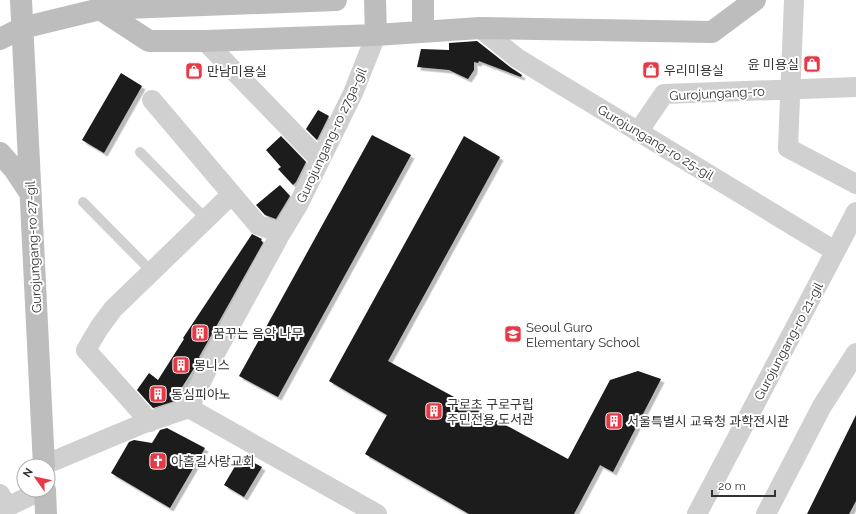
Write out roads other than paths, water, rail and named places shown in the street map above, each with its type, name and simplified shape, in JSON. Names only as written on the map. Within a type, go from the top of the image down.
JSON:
[{"type":"street","name":"Gurojungang-ro 27-gil","points":[[20,0],[44,458]]},
{"type":"street","points":[[0,39],[22,28],[104,5],[336,0]]},
{"type":"street","points":[[375,0],[376,35]]},
{"type":"street","points":[[423,0],[423,32]]},
{"type":"street","points":[[104,5],[149,41],[205,41],[376,35],[480,28],[712,32],[755,0]]},
{"type":"street","points":[[794,0],[788,148],[856,184]]},
{"type":"street","name":"Gurojungang-ro 25-gil","points":[[480,28],[516,58],[835,251]]},
{"type":"street","name":"Gurojungang-ro 27ga-gil","points":[[189,408],[211,361],[298,205],[353,93],[376,35]]},
{"type":"street","points":[[205,41],[320,160]]},
{"type":"street","name":"Gurojungang-ro","points":[[638,132],[664,94],[856,88]]},
{"type":"street","points":[[152,100],[258,225],[282,232]]},
{"type":"street","points":[[0,153],[14,169],[30,193]]},
{"type":"street","points":[[150,422],[86,350],[99,328],[113,309],[232,194]]},
{"type":"street","name":"Gurojungang-ro 21-gil","points":[[698,514],[856,212]]},
{"type":"street","points":[[766,514],[822,406],[856,353]]},
{"type":"street","points":[[56,461],[150,422],[189,408],[377,514]]},
{"type":"street","points":[[2,504],[20,498]]},
{"type":"street","points":[[45,498],[46,514]]},
{"type":"lane","points":[[140,152],[206,219]]},
{"type":"lane","points":[[84,202],[151,271]]},
{"type":"place","name":"윤 미용실","points":[[812,64]]},
{"type":"place","name":"우리미용실","points":[[651,70]]},
{"type":"place","name":"만남미용실","points":[[194,71]]},
{"type":"place","name":"꿈꾸는 음악 나무","points":[[200,333]]},
{"type":"place","name":"Seoul Guro Elementary School","points":[[513,334]]},
{"type":"place","name":"몽니스","points":[[181,365]]},
{"type":"place","name":"동심피아노","points":[[158,394]]},
{"type":"place","name":"구로초 구로구립 주민전용 도서관","points":[[434,411]]},
{"type":"place","name":"서울특별시 교육청 과학전시관","points":[[614,421]]},
{"type":"place","name":"아홉길사랑교회","points":[[158,461]]}]
